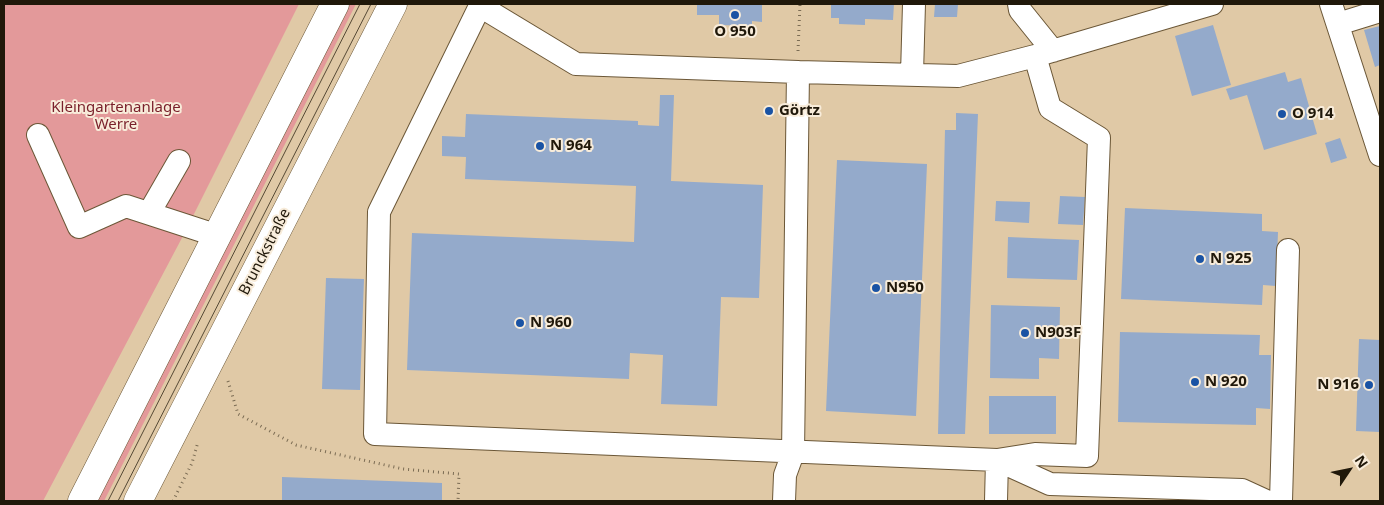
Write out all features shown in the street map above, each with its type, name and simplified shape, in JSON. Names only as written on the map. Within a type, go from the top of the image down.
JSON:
[{"type":"main road","points":[[82,501],[335,4]]},
{"type":"main road","name":"Brunckstraße","points":[[138,501],[393,4]]},
{"type":"street","points":[[912,74],[914,4]]},
{"type":"street","points":[[1019,4],[1020,10],[1044,53],[1050,108],[1099,138],[1087,456],[1035,454],[998,460],[793,453],[375,434],[379,212],[480,5],[576,64],[958,76],[1044,53],[1180,9],[1212,4]]},
{"type":"street","points":[[1380,11],[1334,14],[1380,155]]},
{"type":"street","points":[[784,501],[785,475],[793,453],[798,72]]},
{"type":"street","points":[[38,134],[79,227],[126,206],[218,236]]},
{"type":"street","points":[[149,213],[179,161]]},
{"type":"street","points":[[1281,501],[1288,250]]},
{"type":"street","points":[[998,460],[1056,492],[1242,490],[1266,501]]},
{"type":"street","points":[[996,501],[998,460]]},
{"type":"path","points":[[798,72],[800,4]]},
{"type":"path","points":[[225,373],[238,414],[296,445],[403,469],[459,474],[458,501]]},
{"type":"green space","name":"Kleingartenanlage Werre","points":[[4,4],[299,4],[184,234],[43,501],[4,501]]},
{"type":"green space","points":[[348,4],[356,4],[104,501],[95,501]]},
{"type":"building","name":"O 950","points":[[697,4],[762,4],[762,22],[752,21],[752,26],[719,25],[719,15],[697,15]]},
{"type":"building","points":[[831,4],[894,4],[893,20],[865,19],[865,25],[839,24],[839,18],[831,18]]},
{"type":"building","points":[[935,4],[958,4],[957,17],[934,17]]},
{"type":"building","points":[[1213,25],[1231,85],[1192,96],[1175,36]]},
{"type":"building","points":[[1380,26],[1380,65],[1375,67],[1364,30]]},
{"type":"building","name":"O 914","points":[[1285,72],[1288,82],[1301,78],[1317,134],[1264,150],[1247,95],[1230,100],[1226,89]]},
{"type":"building","points":[[660,95],[674,95],[671,181],[763,185],[759,298],[721,297],[717,406],[661,404],[663,355],[630,353],[629,379],[407,370],[412,233],[634,242],[636,186],[465,179],[466,157],[442,156],[442,136],[465,137],[466,114],[638,121],[638,125],[659,126]]},
{"type":"building","points":[[956,113],[978,114],[965,434],[938,434],[945,130],[956,130]]},
{"type":"building","points":[[1340,138],[1347,158],[1331,163],[1325,143]]},
{"type":"building","name":"N950","points":[[837,160],[927,164],[916,416],[826,411]]},
{"type":"building","points":[[1060,196],[1085,197],[1083,225],[1058,224]]},
{"type":"building","points":[[996,201],[1030,202],[1029,223],[995,221]]},
{"type":"building","name":"N 925","points":[[1125,208],[1262,214],[1262,231],[1278,232],[1276,286],[1263,285],[1262,305],[1121,299]]},
{"type":"building","name":"N903F","points":[[1008,237],[1079,240],[1077,280],[1007,278]]},
{"type":"building","points":[[326,278],[364,279],[360,390],[322,389]]},
{"type":"building","name":"N903F","points":[[991,305],[1060,307],[1059,359],[1039,358],[1039,379],[990,378]]},
{"type":"building","name":"N 920","points":[[1120,332],[1260,335],[1259,355],[1271,355],[1270,409],[1256,408],[1256,425],[1118,422]]},
{"type":"building","name":"N 916","points":[[1359,339],[1380,340],[1380,432],[1356,431]]},
{"type":"building","points":[[989,396],[1056,396],[1056,434],[989,434]]},
{"type":"building","points":[[282,477],[442,483],[442,501],[282,501]]},
{"type":"tram line","points":[[108,501],[360,4]]},
{"type":"tram line","points":[[118,501],[371,4]]},
{"type":"place","name":"O 950","points":[[735,15]]},
{"type":"place","name":"Görtz","points":[[769,111]]},
{"type":"place","name":"O 914","points":[[1282,114]]},
{"type":"place","name":"N 964","points":[[540,146]]},
{"type":"place","name":"N 925","points":[[1200,259]]},
{"type":"place","name":"N950","points":[[876,288]]},
{"type":"place","name":"N 960","points":[[520,323]]},
{"type":"place","name":"N903F","points":[[1025,333]]},
{"type":"place","name":"N 920","points":[[1195,382]]},
{"type":"place","name":"N 916","points":[[1369,385]]}]
